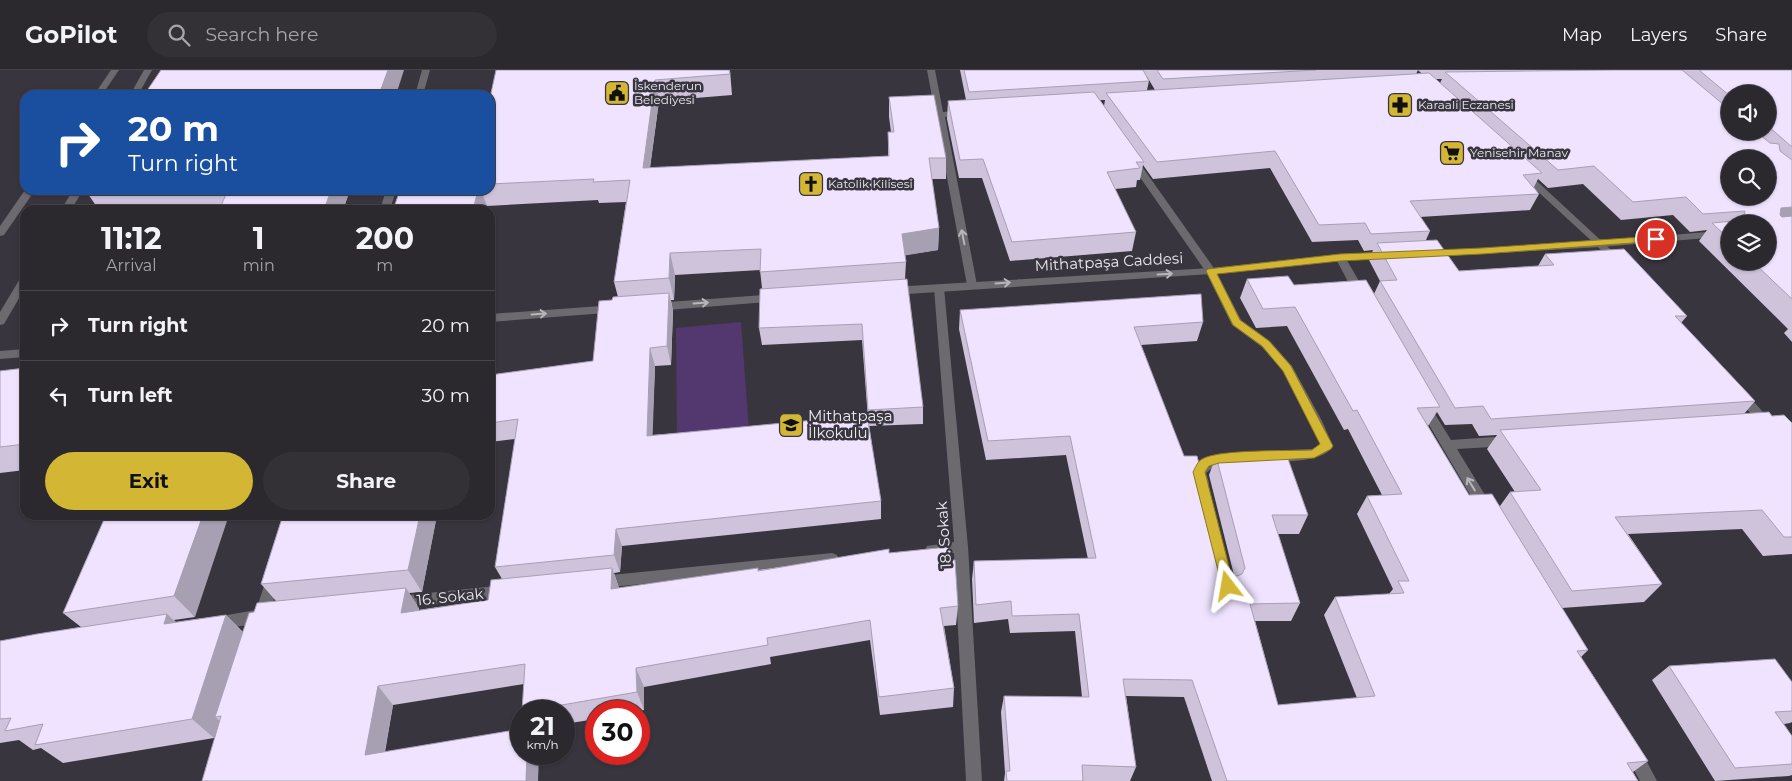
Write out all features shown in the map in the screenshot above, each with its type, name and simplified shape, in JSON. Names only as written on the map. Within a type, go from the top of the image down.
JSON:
[{"type":"street","points":[[101,90],[115,70]]},
{"type":"street","points":[[137,90],[148,70]]},
{"type":"street","points":[[420,90],[426,70]]},
{"type":"street","points":[[931,70],[972,285]]},
{"type":"street","points":[[939,115],[968,113]]},
{"type":"street","points":[[1127,153],[1211,271],[1236,322],[1266,344],[1288,369],[1327,446],[1314,454],[1219,458],[1205,463],[1199,472],[1206,500]]},
{"type":"street","points":[[1514,164],[1601,244],[1628,273]]},
{"type":"street","points":[[0,233],[27,195]]},
{"type":"street","points":[[1416,254],[1601,244],[1721,234]]},
{"type":"street","name":"Mithatpaşa Caddesi","points":[[882,291],[1211,271],[1340,258],[1396,255]]},
{"type":"street","points":[[1340,258],[1369,308]]},
{"type":"street","points":[[0,321],[20,287]]},
{"type":"street","name":"18. Sokak","points":[[939,288],[961,547],[974,781]]},
{"type":"street","points":[[495,318],[787,298]]},
{"type":"street","points":[[0,355],[20,353]]},
{"type":"street","points":[[1734,388],[1792,452]]},
{"type":"street","points":[[1418,394],[1492,520]]},
{"type":"street","points":[[1747,425],[1784,422]]},
{"type":"street","points":[[1447,445],[1524,440]]},
{"type":"street","points":[[922,551],[961,547]]},
{"type":"street","points":[[587,584],[843,558]]},
{"type":"street","points":[[256,634],[279,561]]},
{"type":"street","name":"16. Sokak","points":[[380,604],[518,590]]},
{"type":"street","points":[[204,624],[281,614]]},
{"type":"street","points":[[1624,739],[1650,781]]},
{"type":"shaded area","points":[[741,322],[749,431],[677,439],[676,328]]},
{"type":"building","points":[[161,70],[388,70],[381,90],[147,90]]},
{"type":"building","points":[[496,70],[729,70],[730,74],[655,80],[643,168],[889,156],[888,132],[894,132],[889,97],[934,95],[946,158],[929,158],[939,228],[902,234],[906,262],[760,272],[761,249],[670,253],[669,278],[614,282],[630,180],[593,182],[594,179],[495,184],[495,90],[492,90]]},
{"type":"building","points":[[964,70],[1143,70],[1149,81],[969,92]]},
{"type":"building","points":[[1157,70],[1316,70],[1163,79]]},
{"type":"building","points":[[1682,70],[1721,102],[1721,140],[1766,140],[1770,143],[1779,144],[1780,151],[1792,160],[1792,207],[1781,208],[1780,215],[1782,217],[1792,216],[1792,299],[1761,270],[1776,270],[1776,215],[1745,215],[1745,211],[1703,214],[1686,197],[1633,202],[1594,166],[1558,170],[1445,72]]},
{"type":"building","points":[[1699,70],[1792,70],[1792,147],[1776,133],[1776,85],[1721,85],[1721,88]]},
{"type":"building","points":[[1429,73],[1542,173],[1523,175],[1539,194],[1410,201],[1430,231],[1371,234],[1365,223],[1319,225],[1275,151],[1157,162],[1106,93]]},
{"type":"building","points":[[1094,92],[1144,162],[1136,162],[1140,168],[1107,172],[1136,232],[1012,242],[983,159],[960,160],[948,101]]},
{"type":"building","points":[[226,195],[329,195],[326,205],[221,205]]},
{"type":"building","points":[[398,195],[477,195],[474,205],[395,205]]},
{"type":"building","points":[[1721,222],[1721,232],[1712,223]]},
{"type":"building","points":[[1437,240],[1459,271],[1554,265],[1545,254],[1624,249],[1687,316],[1675,316],[1755,401],[1491,419],[1483,406],[1455,408],[1380,281],[1397,280],[1377,243]]},
{"type":"building","points":[[1288,276],[1294,285],[1366,280],[1440,407],[1417,408],[1469,495],[1492,494],[1588,650],[1577,651],[1648,761],[1627,763],[1638,781],[1227,781],[1192,680],[1123,679],[1136,767],[1082,765],[1083,781],[1007,781],[1006,771],[1010,771],[1004,696],[1089,697],[1079,614],[1012,616],[1011,601],[976,605],[974,561],[1096,558],[1070,436],[988,441],[960,310],[1201,294],[1203,322],[1134,327],[1184,456],[1197,456],[1227,569],[1230,574],[1237,576],[1242,574],[1245,568],[1216,456],[1287,456],[1308,515],[1272,515],[1300,603],[1250,604],[1278,705],[1375,696],[1335,597],[1404,593],[1398,581],[1409,581],[1367,496],[1402,494],[1357,410],[1353,411],[1295,307],[1263,309],[1247,279]]},
{"type":"building","points":[[907,279],[923,407],[868,410],[862,324],[759,328],[760,289]]},
{"type":"building","points":[[669,293],[667,346],[650,348],[647,436],[867,415],[881,501],[616,529],[614,555],[495,567],[518,419],[495,422],[495,374],[593,361],[599,301],[612,300],[613,297]]},
{"type":"building","points":[[20,369],[20,445],[0,447],[0,371]]},
{"type":"building","points":[[1769,412],[1772,416],[1784,415],[1792,423],[1792,537],[1784,537],[1762,510],[1615,517],[1662,584],[1572,591],[1510,492],[1541,490],[1500,430]]},
{"type":"building","points":[[104,520],[201,520],[174,596],[63,613]]},
{"type":"building","points":[[281,520],[419,520],[408,570],[261,584]]},
{"type":"building","points":[[948,547],[951,560],[955,560],[958,606],[940,608],[954,688],[879,697],[870,620],[767,638],[768,645],[636,668],[637,692],[575,703],[575,700],[523,700],[525,664],[378,686],[365,755],[510,731],[510,765],[527,765],[526,781],[202,781],[221,716],[215,717],[249,613],[254,612],[257,603],[406,588],[401,613],[488,600],[491,580],[612,568],[611,589],[758,568],[758,571],[889,549],[889,553]]},
{"type":"building","points":[[167,614],[164,624],[226,615],[192,719],[35,745],[43,724],[5,731],[11,718],[0,719],[0,641]]},
{"type":"building","points":[[1775,659],[1792,682],[1792,711],[1775,712],[1792,736],[1792,764],[1735,768],[1669,666]]},
{"type":"place","name":"İskenderun Belediyesi","points":[[617,93]]},
{"type":"place","name":"Karaali Eczanesi","points":[[1400,105]]},
{"type":"place","name":"Yenisehir Manav","points":[[1452,153]]},
{"type":"place","name":"Katolik Kilisesi","points":[[811,184]]},
{"type":"place","name":"Mithatpaşa İlkokulu","points":[[791,425]]},
{"type":"route","points":[[1228,586],[1199,472],[1205,463],[1219,458],[1314,454],[1327,446],[1288,369],[1266,344],[1236,322],[1211,271],[1340,258],[1601,244],[1656,239]]}]
